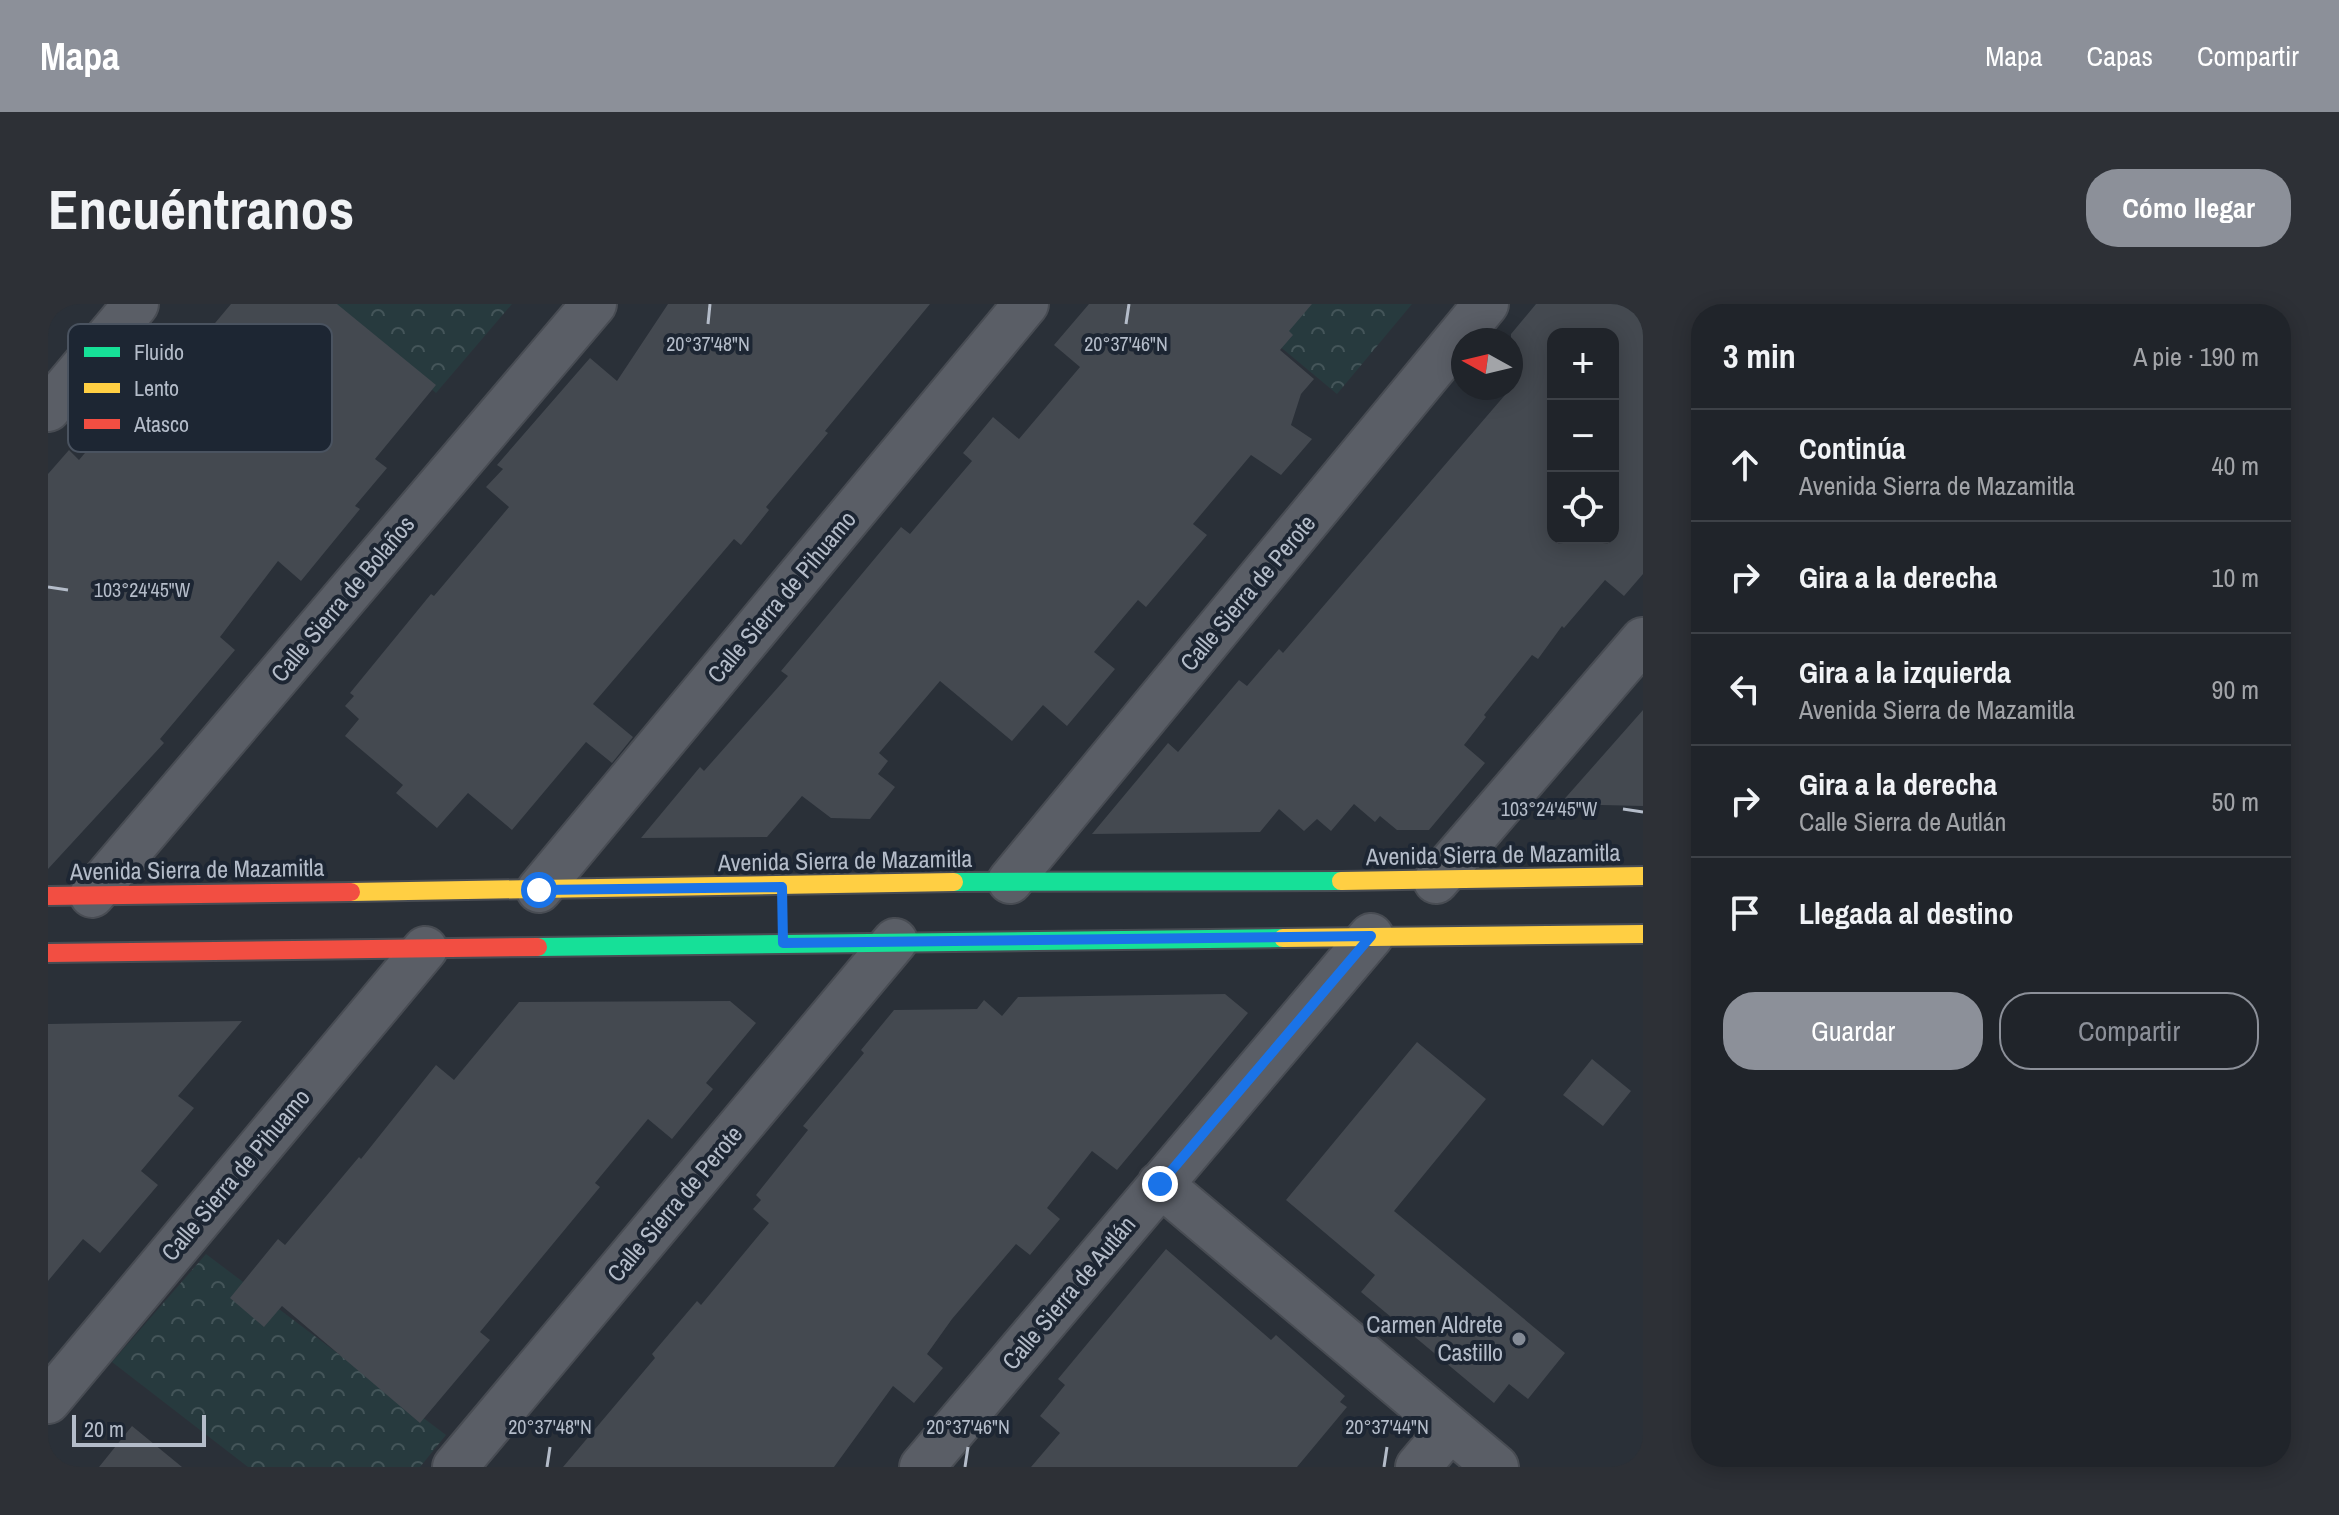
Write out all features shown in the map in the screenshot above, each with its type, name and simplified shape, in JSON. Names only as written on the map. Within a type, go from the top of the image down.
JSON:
[{"type":"street","points":[[119,324],[136,304]]},
{"type":"street","name":"Calle Sierra de Bolaños","points":[[92,895],[594,304]]},
{"type":"street","name":"Calle Sierra de Pihuamo","points":[[539,890],[1026,304]]},
{"type":"street","name":"Calle Sierra de Perote","points":[[1010,881],[1486,304]]},
{"type":"street","points":[[48,409],[68,385]]},
{"type":"street","points":[[1436,881],[1643,640]]},
{"type":"street","name":"Avenida Sierra de Mazamitla","points":[[48,896],[539,890],[782,894],[1010,881],[1436,881],[1643,876]]},
{"type":"street","points":[[48,953],[425,949],[783,936],[895,941],[1643,934]]},
{"type":"street","name":"Calle Sierra de Autlán","points":[[922,1467],[1371,936]]},
{"type":"street","name":"Calle Sierra de Perote","points":[[455,1467],[895,941]]},
{"type":"street","name":"Calle Sierra de Pihuamo","points":[[48,1401],[425,949]]},
{"type":"street","points":[[1160,1184],[1496,1467]]},
{"type":"street","points":[[1418,1467],[1450,1429]]},
{"type":"green space","points":[[332,304],[512,304],[436,393]]},
{"type":"green space","points":[[1229,304],[1412,304],[1337,394]]},
{"type":"green space","points":[[206,1254],[446,1435],[420,1467],[248,1467],[112,1362]]},
{"type":"building","points":[[231,304],[337,304],[436,385],[375,459],[387,468],[355,506],[360,509],[301,581],[278,561],[220,637],[235,650],[160,739],[164,743],[48,869],[48,474],[68,451],[79,460],[86,452],[332,452],[332,324],[214,324]]},
{"type":"building","points":[[668,304],[930,304],[825,431],[828,433],[766,507],[769,510],[741,545],[734,539],[593,704],[633,737],[612,763],[586,742],[512,830],[468,793],[437,828],[396,793],[403,785],[345,736],[359,719],[345,706],[354,696],[350,693],[431,594],[434,596],[509,507],[486,487],[503,469],[497,465],[590,358],[617,381]]},
{"type":"building","points":[[1089,304],[1312,304],[1289,331],[1293,335],[1280,350],[1314,379],[1301,394],[1291,425],[1312,439],[1281,475],[1251,455],[1193,524],[1207,535],[1146,607],[1138,600],[1094,652],[1115,669],[1067,726],[1043,705],[1012,741],[940,681],[879,753],[888,761],[878,774],[895,787],[870,819],[831,818],[802,796],[767,837],[641,838],[700,767],[704,771],[788,676],[781,671],[901,527],[910,534],[972,461],[963,453],[993,417],[1019,439],[1080,367],[1054,345]]},
{"type":"building","points":[[1536,304],[1643,304],[1643,574],[1624,596],[1605,580],[1564,628],[1562,626],[1538,659],[1532,655],[1464,745],[1485,763],[1429,830],[1397,830],[1380,816],[1375,822],[1354,804],[1331,831],[1317,819],[1304,831],[1279,809],[1260,832],[1092,834],[1168,743],[1178,752],[1239,680],[1247,686],[1279,649],[1283,653],[1501,400],[1523,400],[1523,328],[1516,328]]},
{"type":"building","points":[[1643,710],[1643,806],[1560,804]]},
{"type":"building","points":[[1225,994],[1248,1013],[1117,1170],[1092,1151],[1047,1208],[1060,1219],[1030,1255],[1016,1244],[952,1319],[927,1354],[943,1368],[914,1403],[893,1386],[834,1467],[563,1467],[655,1358],[652,1354],[697,1301],[701,1305],[769,1223],[753,1209],[761,1200],[756,1195],[808,1130],[803,1126],[864,1053],[861,1050],[894,1010],[977,1009],[984,1000],[1002,1016],[1018,997]]},
{"type":"building","points":[[730,1001],[756,1023],[706,1083],[713,1089],[672,1139],[648,1119],[595,1183],[600,1187],[480,1332],[490,1340],[420,1423],[282,1306],[264,1327],[230,1298],[278,1239],[285,1245],[359,1157],[361,1159],[436,1065],[454,1080],[519,1002]]},
{"type":"building","points":[[242,1021],[178,1096],[194,1108],[141,1171],[158,1185],[100,1253],[83,1239],[48,1281],[48,1024]]},
{"type":"building","points":[[1417,1042],[1486,1099],[1394,1211],[1565,1353],[1528,1399],[1509,1384],[1494,1403],[1361,1292],[1375,1275],[1286,1200]]},
{"type":"building","points":[[1592,1059],[1631,1091],[1603,1126],[1563,1095]]},
{"type":"building","points":[[1166,1249],[1271,1340],[1276,1335],[1345,1396],[1340,1402],[1347,1407],[1297,1467],[1031,1467],[1060,1433],[1040,1416],[1065,1385],[1058,1379]]},
{"type":"building","points":[[132,1426],[182,1467],[99,1467]]},
{"type":"traffic: fast","points":[[954,882],[1341,881]]},
{"type":"traffic: fast","points":[[538,947],[1283,938]]},
{"type":"traffic: slow","points":[[1341,881],[1643,876]]},
{"type":"traffic: slow","points":[[351,892],[954,882]]},
{"type":"traffic: slow","points":[[1283,938],[1643,934]]},
{"type":"traffic: jam","points":[[48,896],[351,892]]},
{"type":"traffic: jam","points":[[48,953],[538,947]]},
{"type":"place","name":"Carmen Aldrete Castillo","points":[[1519,1339]]},
{"type":"route","points":[[539,890],[782,887],[783,943],[1371,936],[1160,1184]]}]
